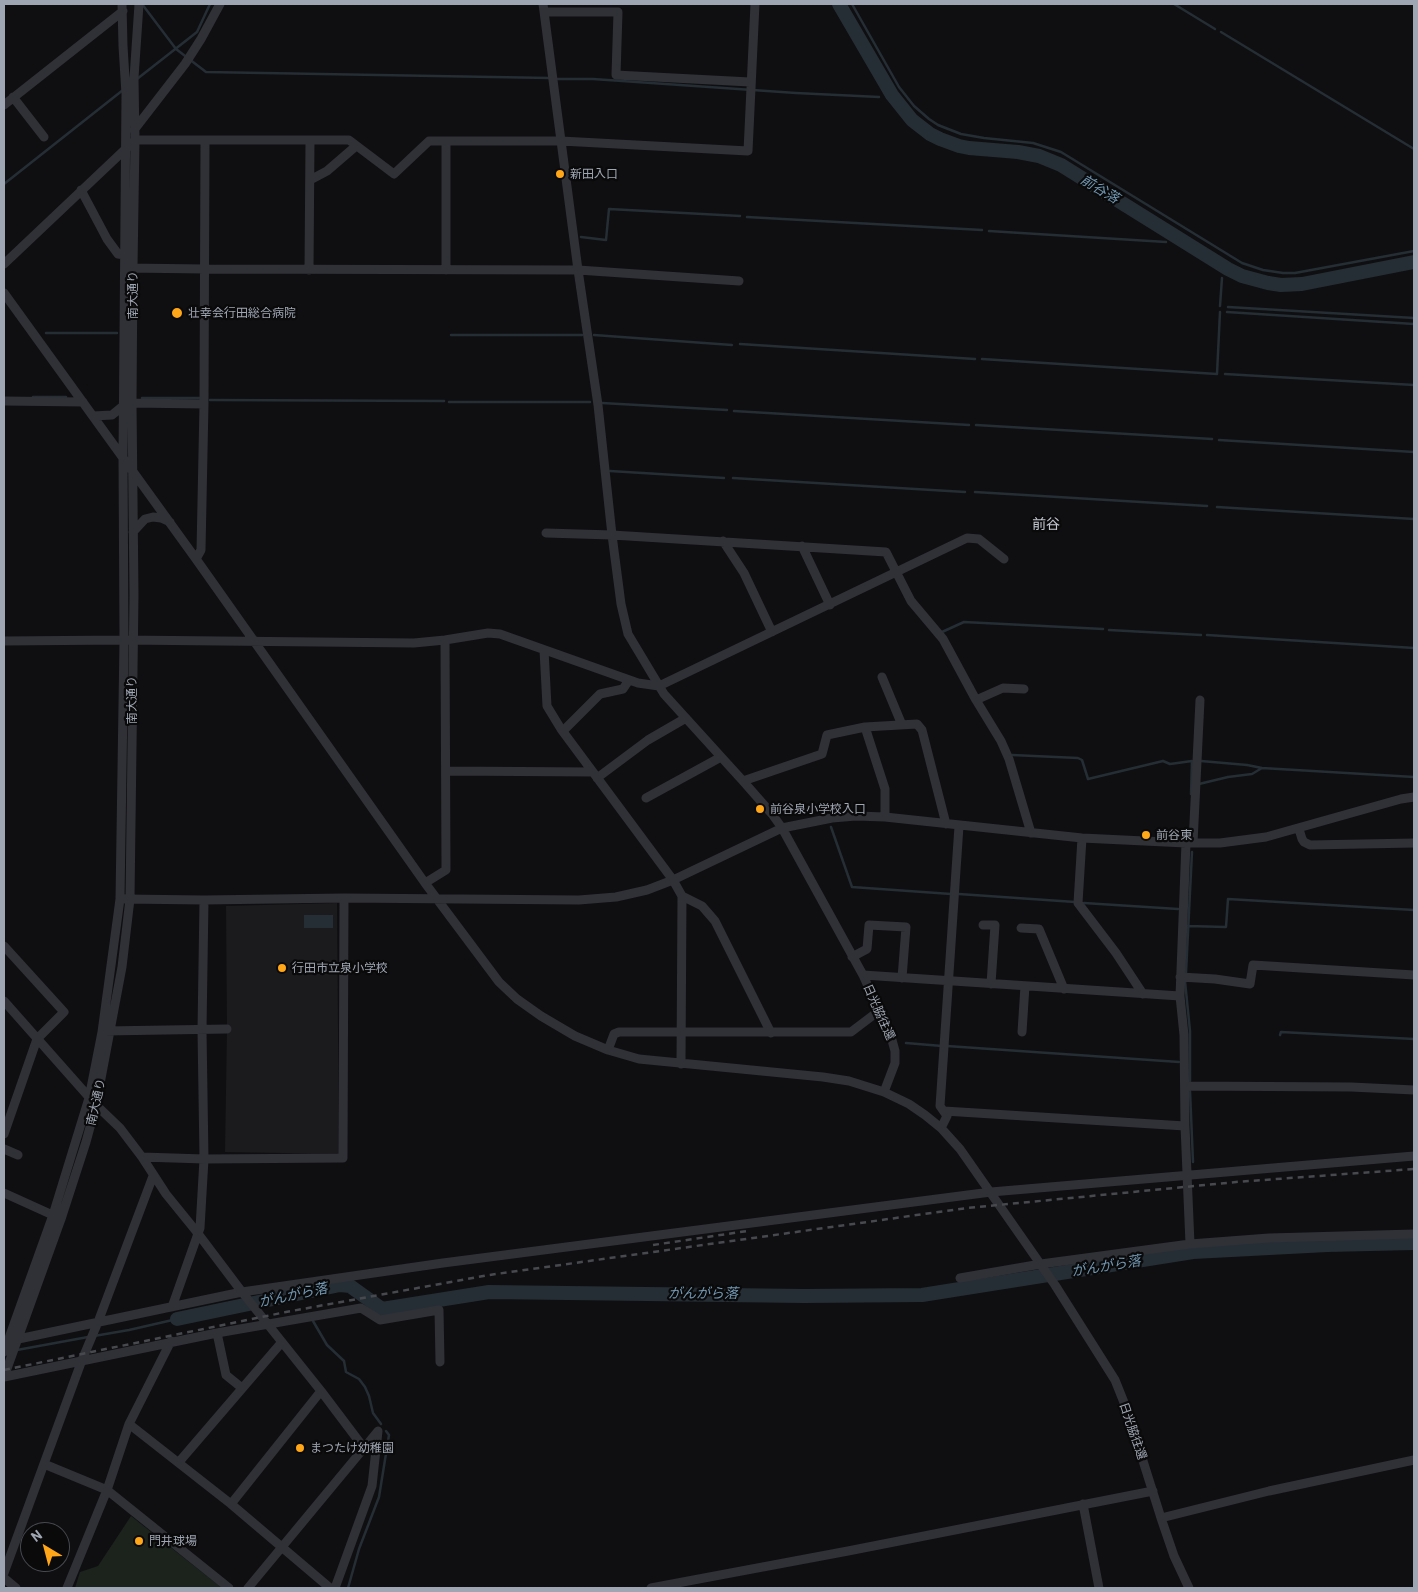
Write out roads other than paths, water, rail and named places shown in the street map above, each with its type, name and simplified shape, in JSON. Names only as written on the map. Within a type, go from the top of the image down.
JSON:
[{"type":"street","name":"南大通り","points":[[4,1377],[9,1346],[86,1142],[96,1105],[107,1031],[120,899],[128,640],[134,595],[129,268],[125,255],[126,147],[130,85],[139,4]]},
{"type":"street","points":[[134,130],[186,63],[220,4]]},
{"type":"street","points":[[4,264],[135,140],[349,140],[394,174],[429,142],[561,141],[748,151],[755,4]]},
{"type":"street","name":"南大通り","points":[[57,1217],[90,1098],[122,967],[130,899],[128,640],[122,457],[135,140],[130,85],[123,46],[123,7]]},
{"type":"street","points":[[4,104],[123,7]]},
{"type":"street","points":[[544,8],[618,12],[616,75],[750,83]]},
{"type":"street","name":"日光脇往還","points":[[544,8],[578,270],[598,405],[612,535],[628,634],[664,694],[743,781],[782,828],[863,975],[892,1040],[895,1057],[891,1075],[884,1092]]},
{"type":"street","points":[[13,97],[44,137]]},
{"type":"street","points":[[196,559],[201,550],[204,404],[205,140]]},
{"type":"street","points":[[309,270],[310,140]]},
{"type":"street","points":[[446,142],[446,270]]},
{"type":"street","points":[[310,180],[327,171],[356,146]]},
{"type":"street","points":[[81,190],[107,238],[118,254],[125,255]]},
{"type":"street","points":[[129,268],[578,270],[739,281]]},
{"type":"street","points":[[4,293],[170,522],[436,899],[499,982],[517,999],[558,1027],[590,1043],[639,1059],[849,1081],[884,1092],[909,1104],[941,1128],[960,1149],[1042,1267]]},
{"type":"street","points":[[4,401],[83,402]]},
{"type":"street","points":[[132,403],[204,404]]},
{"type":"street","points":[[93,416],[112,415],[123,406]]},
{"type":"street","points":[[133,532],[145,519],[153,517],[170,522]]},
{"type":"street","points":[[546,533],[723,541],[886,552],[911,601],[943,639],[1001,741],[1009,759],[1031,833]]},
{"type":"street","points":[[4,640],[414,643],[488,633],[500,634],[628,680],[659,686],[968,538],[979,538],[1004,559]]},
{"type":"street","points":[[723,541],[744,572],[772,632]]},
{"type":"street","points":[[802,546],[830,605]]},
{"type":"street","points":[[425,883],[446,870],[445,640]]},
{"type":"street","points":[[544,650],[547,706],[563,731],[673,880],[682,896],[680,1064]]},
{"type":"street","points":[[882,677],[902,725]]},
{"type":"street","points":[[563,731],[600,694],[623,690],[628,680]]},
{"type":"street","points":[[976,700],[1003,688],[1024,689]]},
{"type":"street","points":[[1190,1244],[1186,1086],[1180,977],[1200,700]]},
{"type":"street","points":[[446,771],[595,775],[648,740],[686,718]]},
{"type":"street","points":[[743,781],[822,754],[827,735],[865,728],[917,724],[922,730],[946,824]]},
{"type":"street","points":[[865,728],[885,789],[885,818]]},
{"type":"street","points":[[646,798],[721,757]]},
{"type":"street","points":[[120,899],[580,900],[616,897],[647,890],[673,880],[782,828],[832,818],[856,816],[885,818],[1082,838],[1190,843],[1240,841],[1266,837],[1414,797]]},
{"type":"street","points":[[941,1128],[947,1116],[940,1106],[960,826]]},
{"type":"street","points":[[1299,829],[1304,842],[1313,845],[1414,843]]},
{"type":"street","points":[[1082,838],[1078,903],[1116,953],[1143,994]]},
{"type":"street","points":[[682,896],[702,906],[715,921],[771,1033]]},
{"type":"street","points":[[142,1157],[204,1159],[343,1158],[344,898]]},
{"type":"street","points":[[172,1307],[200,1228],[204,1159],[202,1030],[204,900]]},
{"type":"street","points":[[852,957],[867,949],[869,924],[906,927],[902,978]]},
{"type":"street","points":[[982,924],[995,925],[992,984]]},
{"type":"street","points":[[1021,928],[1040,929],[1064,989]]},
{"type":"street","points":[[4,946],[64,1012],[38,1039],[4,1134]]},
{"type":"street","points":[[1180,977],[1250,984],[1253,965],[1414,975]]},
{"type":"street","points":[[863,975],[1180,996]]},
{"type":"street","points":[[1022,1032],[1025,986]]},
{"type":"street","points":[[4,1001],[96,1105],[120,1128],[166,1194],[364,1448]]},
{"type":"street","points":[[608,1050],[614,1034],[619,1032],[851,1032],[880,1010]]},
{"type":"street","points":[[107,1031],[227,1029]]},
{"type":"street","points":[[1186,1086],[1351,1087],[1414,1090]]},
{"type":"street","points":[[944,1111],[1186,1126]]},
{"type":"street","points":[[4,1149],[18,1155]]},
{"type":"street","points":[[9,1346],[98,1322],[242,1292],[443,1263],[991,1192],[1414,1156]]},
{"type":"street","points":[[4,1573],[82,1360],[153,1176]]},
{"type":"street","points":[[4,1193],[57,1217]]},
{"type":"street","points":[[960,1278],[1190,1244],[1269,1238],[1414,1234]]},
{"type":"street","name":"日光脇往還","points":[[1042,1267],[1115,1380],[1127,1410],[1174,1556],[1189,1588]]},
{"type":"street","points":[[4,1377],[216,1332],[361,1308],[380,1320],[439,1310],[440,1362]]},
{"type":"street","points":[[216,1332],[226,1375],[242,1388]]},
{"type":"street","points":[[67,1588],[107,1490],[129,1424],[171,1341]]},
{"type":"street","points":[[179,1462],[282,1342]]},
{"type":"street","points":[[231,1504],[321,1391]]},
{"type":"street","points":[[129,1424],[231,1504],[330,1588]]},
{"type":"street","points":[[248,1588],[378,1432],[372,1486],[335,1588]]},
{"type":"street","points":[[1161,1518],[1260,1493],[1414,1460]]},
{"type":"street","points":[[44,1464],[107,1490],[229,1588]]},
{"type":"street","points":[[651,1588],[848,1552],[1153,1491]]},
{"type":"street","points":[[1083,1504],[1099,1588]]},
{"type":"street","points":[[4,1578],[16,1588]]},
{"type":"waterway","points":[[142,4],[176,49],[206,72],[550,78]]},
{"type":"waterway","points":[[137,79],[197,32],[210,4]]},
{"type":"waterway","name":"前谷落","points":[[839,4],[892,95],[912,120],[930,134],[959,146],[1018,152],[1039,156],[1061,165],[1242,276],[1281,285],[1302,284],[1414,262]]},
{"type":"waterway","points":[[852,4],[899,87],[914,106],[938,125],[961,134],[1033,143],[1061,152],[1242,263],[1263,270],[1295,273],[1414,251]]},
{"type":"waterway","points":[[1174,4],[1215,29]]},
{"type":"waterway","points":[[1221,32],[1414,149]]},
{"type":"waterway","points":[[556,79],[593,79],[879,97]]},
{"type":"waterway","points":[[4,184],[123,90]]},
{"type":"waterway","points":[[581,237],[606,240],[609,209],[740,216]]},
{"type":"waterway","points":[[747,217],[982,230]]},
{"type":"waterway","points":[[989,231],[1166,242]]},
{"type":"waterway","points":[[1220,306],[1222,278]]},
{"type":"waterway","points":[[1228,307],[1414,318]]},
{"type":"waterway","points":[[982,359],[1217,374],[1220,312]]},
{"type":"waterway","points":[[1227,312],[1414,324]]},
{"type":"waterway","points":[[46,333],[117,333]]},
{"type":"waterway","points":[[451,335],[582,335]]},
{"type":"waterway","points":[[594,335],[732,345]]},
{"type":"waterway","points":[[740,344],[975,359]]},
{"type":"waterway","points":[[1225,374],[1414,385]]},
{"type":"waterway","points":[[33,397],[66,397]]},
{"type":"waterway","points":[[142,398],[200,398]]},
{"type":"waterway","points":[[210,400],[444,401]]},
{"type":"waterway","points":[[449,402],[590,402]]},
{"type":"waterway","points":[[602,403],[727,410]]},
{"type":"waterway","points":[[734,411],[969,425]]},
{"type":"waterway","points":[[976,425],[1212,439]]},
{"type":"waterway","points":[[1219,440],[1414,452]]},
{"type":"waterway","points":[[610,471],[724,478]]},
{"type":"waterway","points":[[733,478],[965,492]]},
{"type":"waterway","points":[[975,492],[1207,506]]},
{"type":"waterway","points":[[1217,507],[1414,519]]},
{"type":"waterway","points":[[942,632],[964,622],[1103,629]]},
{"type":"waterway","points":[[1109,630],[1201,635]]},
{"type":"waterway","points":[[1207,635],[1414,648]]},
{"type":"waterway","points":[[1012,755],[1078,758],[1082,760],[1088,779],[1163,761],[1170,764],[1192,761],[1191,794]]},
{"type":"waterway","points":[[1201,761],[1262,768],[1414,777]]},
{"type":"waterway","points":[[1199,784],[1228,777],[1252,774],[1262,768]]},
{"type":"waterway","points":[[831,827],[852,887],[951,894]]},
{"type":"waterway","points":[[1186,973],[1192,852]]},
{"type":"waterway","points":[[959,894],[1075,902]]},
{"type":"waterway","points":[[1188,926],[1226,927],[1228,899],[1414,910]]},
{"type":"waterway","points":[[1084,903],[1178,909]]},
{"type":"waterway","points":[[1185,981],[1190,1031],[1190,1081]]},
{"type":"waterway","points":[[1280,1035],[1281,1032],[1414,1039]]},
{"type":"waterway","points":[[906,1043],[942,1046]]},
{"type":"waterway","points":[[947,1046],[1179,1062]]},
{"type":"waterway","points":[[1190,1091],[1193,1162]]},
{"type":"waterway","name":"がんがら落","points":[[177,1319],[340,1285],[350,1286],[382,1309],[489,1292],[804,1296],[922,1295],[1193,1252],[1327,1245],[1414,1243]]},
{"type":"waterway","name":"がんがら落","points":[[94,1336],[177,1319]]},
{"type":"waterway","points":[[313,1321],[327,1345],[344,1361],[346,1372],[359,1379],[365,1387],[373,1413],[381,1424]]},
{"type":"waterway","name":"がんがら落","points":[[17,1350],[88,1337]]},
{"type":"waterway","points":[[348,1588],[359,1549],[379,1497],[389,1435],[386,1431]]},
{"type":"railway","points":[[4,1370],[286,1312],[489,1275],[967,1208],[1236,1182],[1414,1169]]},
{"type":"railway","points":[[653,1245],[747,1231]]},
{"type":"place","name":"新田入口","points":[[560,174]]},
{"type":"place","name":"壮幸会行田総合病院","points":[[177,313]]},
{"type":"place","name":"前谷泉小学校入口","points":[[760,809]]},
{"type":"place","name":"前谷東","points":[[1146,835]]},
{"type":"place","name":"行田市立泉小学校","points":[[282,968]]},
{"type":"place","name":"まつたけ幼稚園","points":[[300,1448]]},
{"type":"place","name":"門井球場","points":[[139,1541]]},
{"type":"district","name":"前谷","points":[[1046,524]]}]
